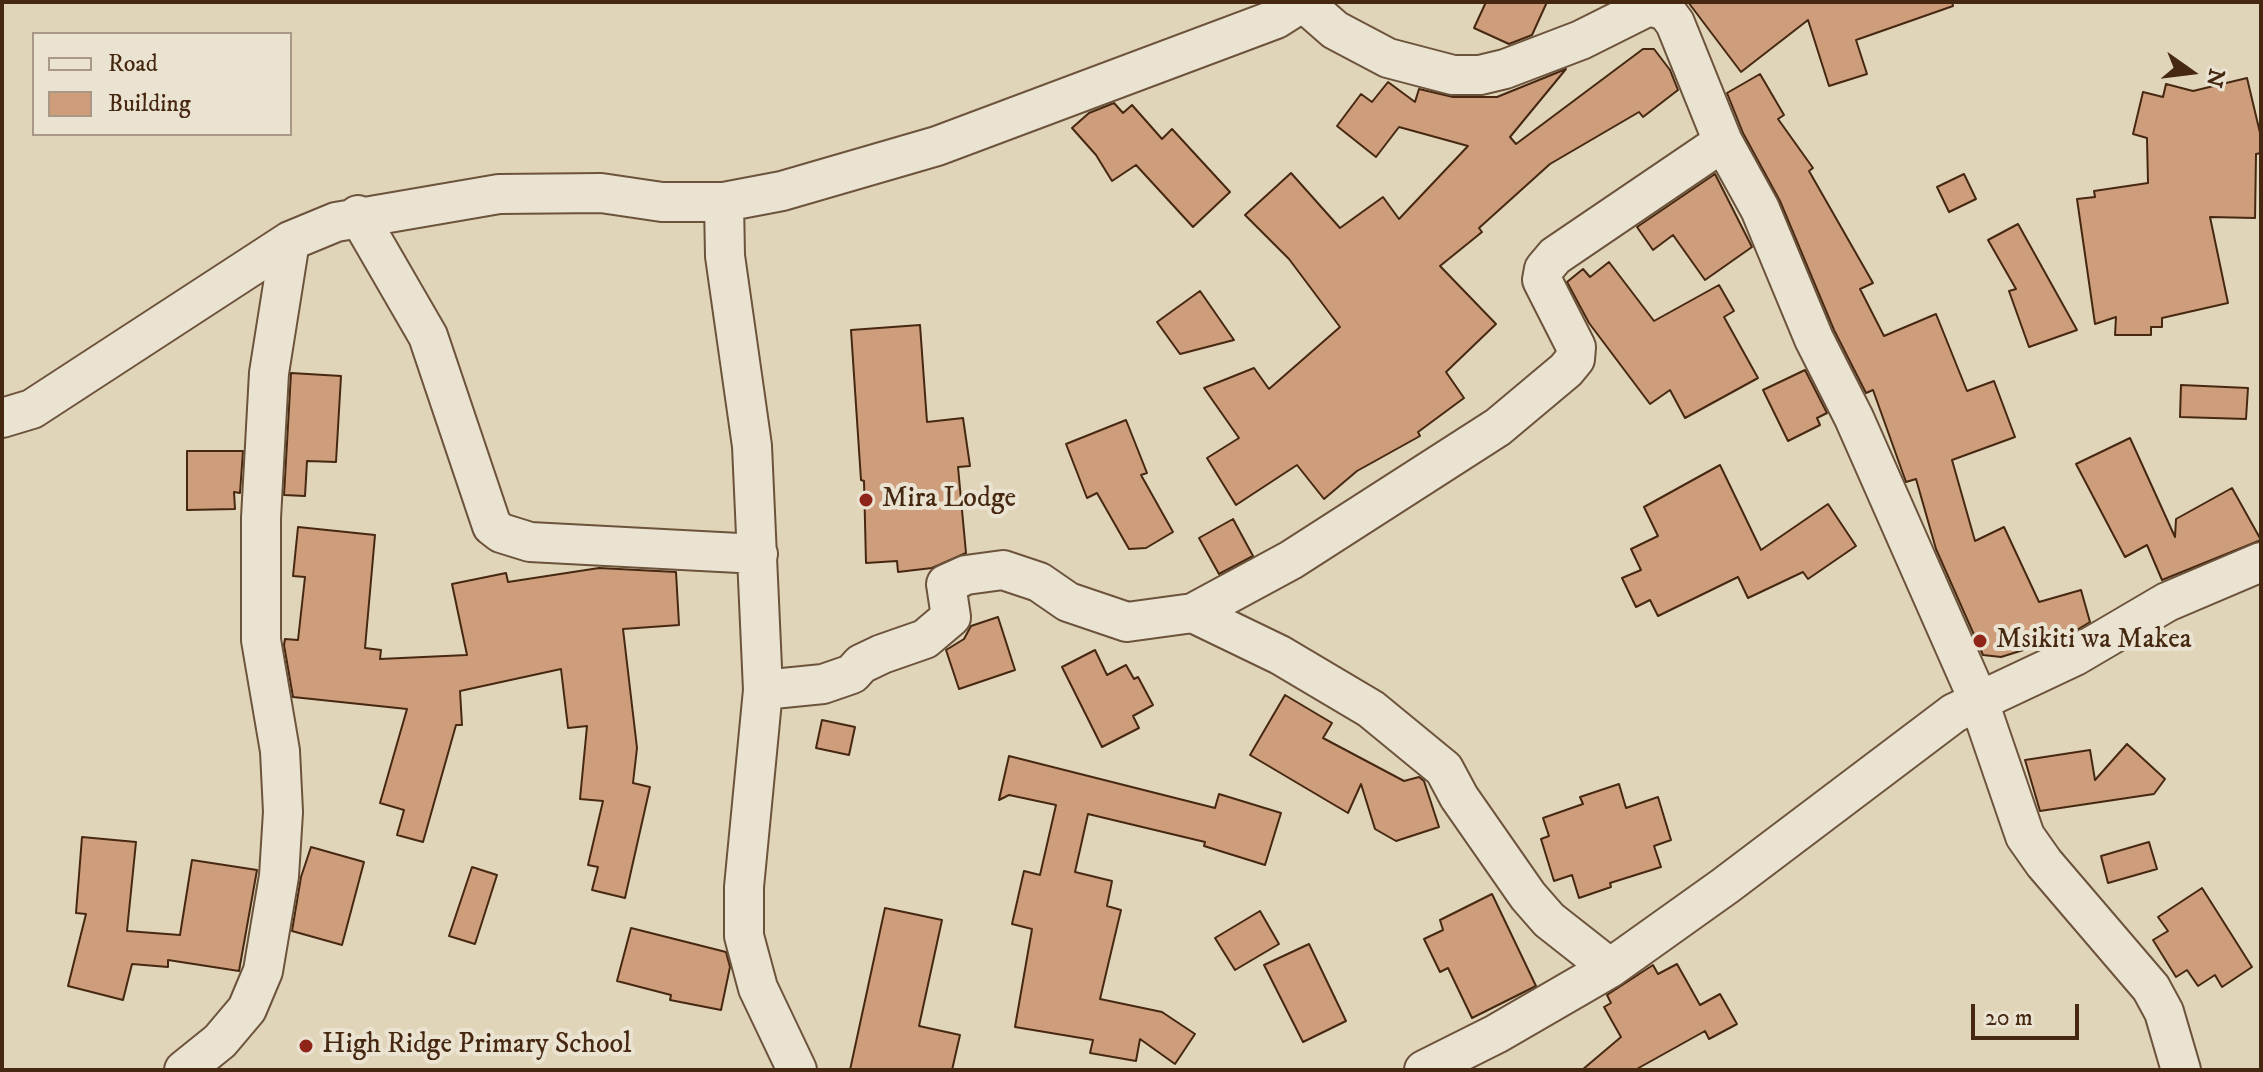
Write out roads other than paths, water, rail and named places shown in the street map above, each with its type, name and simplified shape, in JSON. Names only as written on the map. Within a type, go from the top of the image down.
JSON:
[{"type":"street","points":[[2,418],[32,409],[290,241],[358,215],[499,194],[601,193],[662,202],[724,202],[782,191],[937,146],[1276,19],[1303,2],[1335,30],[1388,58],[1453,75],[1480,75],[1505,69],[1581,40],[1649,6],[1657,7],[1675,23],[1723,142],[1760,209],[1814,339],[1854,418],[1978,699],[2025,836],[2044,863],[2151,988],[2164,1012],[2181,1070]]},
{"type":"street","points":[[763,690],[823,684],[852,674],[861,664],[882,654],[925,639],[951,617],[946,584],[966,575],[1003,570],[1039,582],[1068,602],[1127,622],[1193,613],[1291,560],[1498,427],[1566,370],[1575,359],[1576,347],[1542,280],[1544,269],[1555,256],[1723,142]]},
{"type":"street","points":[[724,202],[727,272],[752,446],[763,690],[744,887],[744,936],[758,988],[797,1070]]},
{"type":"street","points":[[358,215],[428,336],[492,526],[501,533],[530,542],[758,554]]},
{"type":"street","points":[[184,1070],[220,1041],[247,1009],[263,971],[279,876],[283,812],[280,751],[261,640],[261,518],[269,373],[290,241]]},
{"type":"street","points":[[1424,1070],[1496,1034],[1610,968],[1978,699],[2075,656],[2167,602],[2261,562]]},
{"type":"street","points":[[1193,613],[1329,684],[1371,709],[1416,744],[1444,769],[1459,797],[1528,896],[1549,920],[1610,968]]},
{"type":"place","name":"Mira Lodge","points":[[866,500]]},
{"type":"place","name":"Msikiti wa Makea","points":[[1980,641]]},
{"type":"place","name":"High Ridge Primary School","points":[[306,1046]]}]
